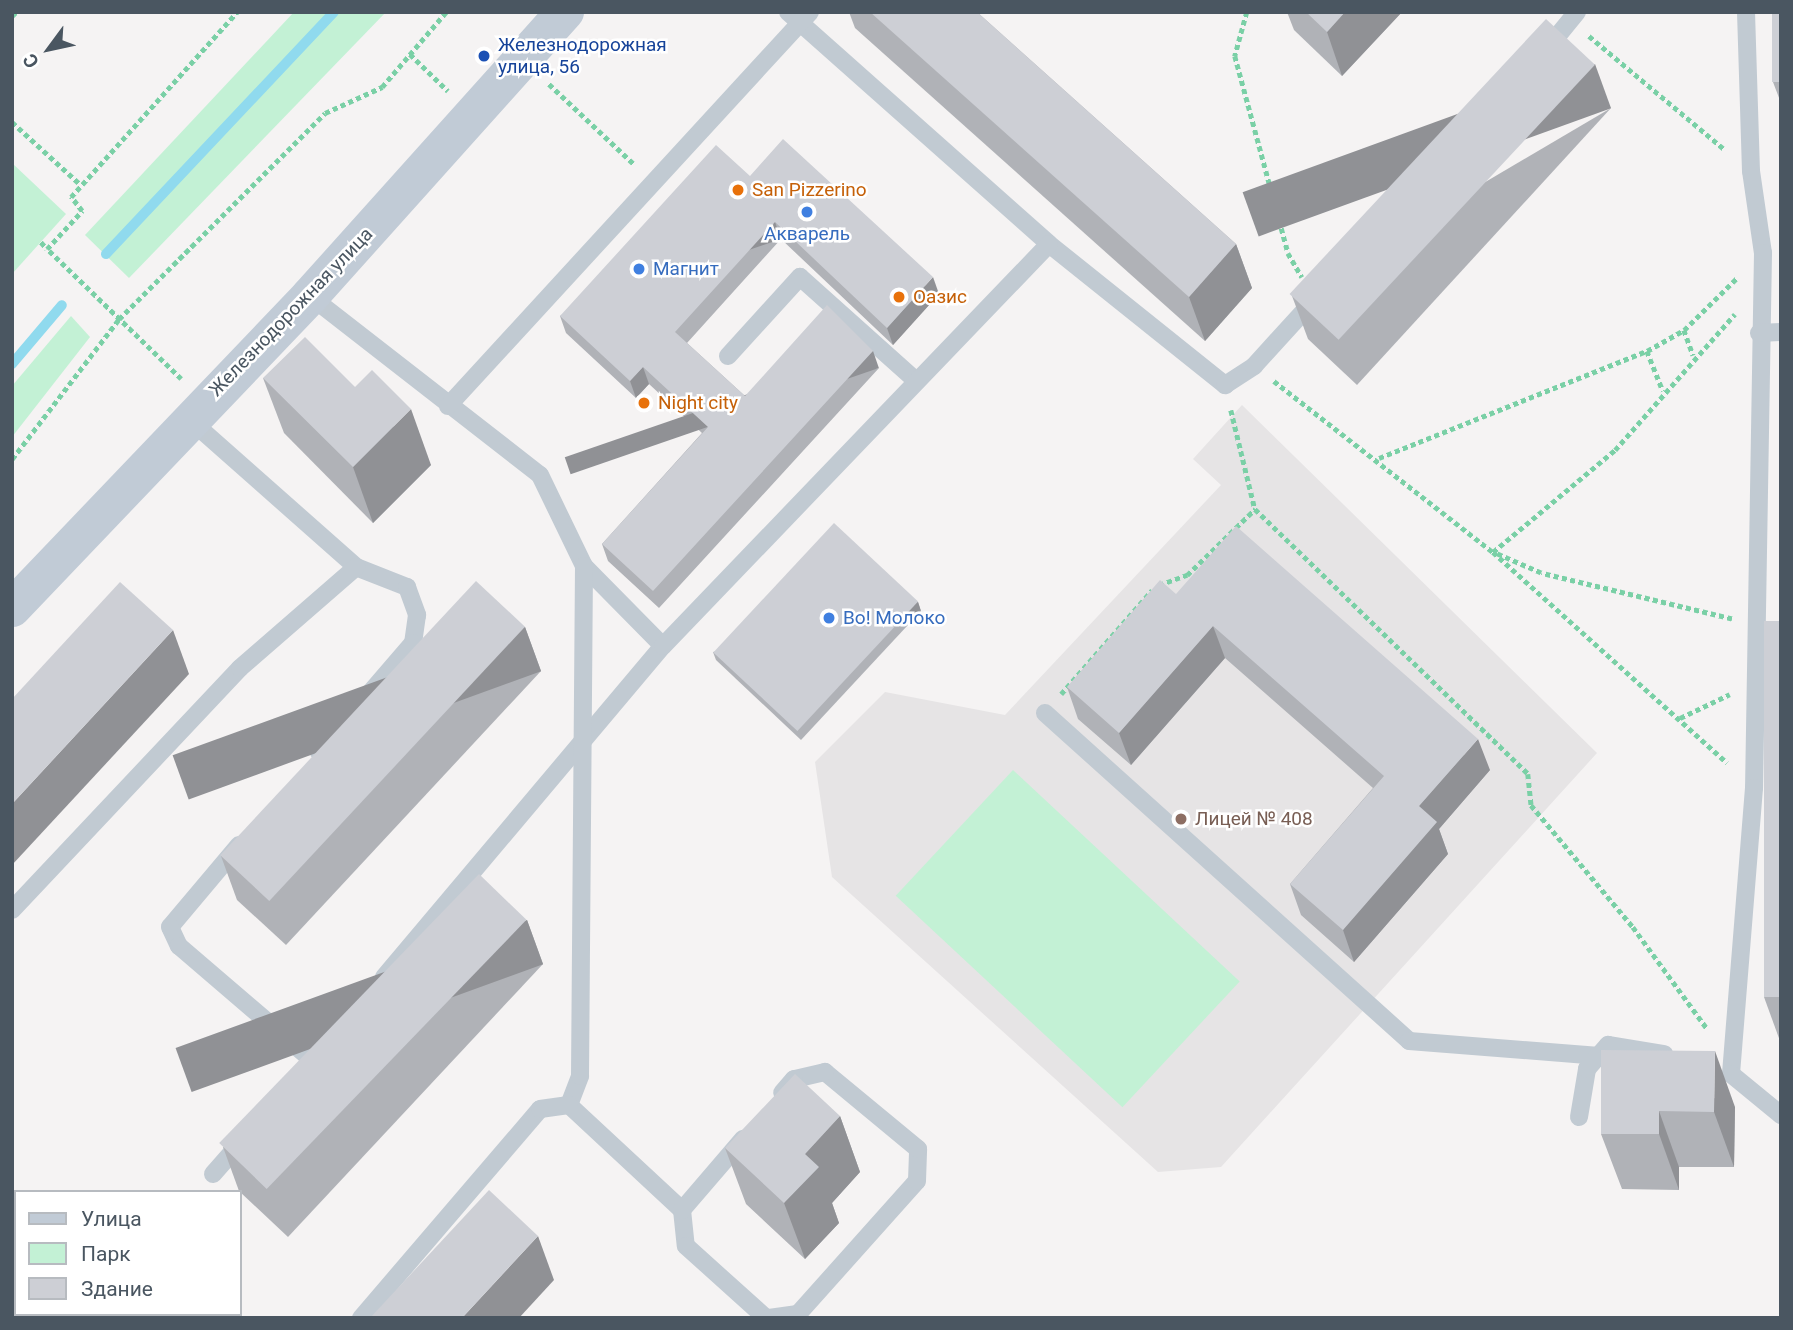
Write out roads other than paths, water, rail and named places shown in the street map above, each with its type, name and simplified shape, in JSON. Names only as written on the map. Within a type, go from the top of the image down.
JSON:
[{"type":"street","name":"Железнодорожная улица","points":[[12,608],[196,410],[310,296],[565,12]]},
{"type":"lane","points":[[1731,1068],[1755,788],[1754,624],[1763,253],[1751,172],[1746,12]]},
{"type":"lane","points":[[448,406],[653,183],[799,16],[1049,244],[1225,385],[1254,366],[1333,279]]},
{"type":"lane","points":[[1535,61],[1574,17]]},
{"type":"lane","points":[[366,998],[663,646],[915,380],[1049,244]]},
{"type":"lane","points":[[728,356],[800,277],[915,380]]},
{"type":"lane","points":[[310,296],[540,475],[584,566],[663,646]]},
{"type":"lane","points":[[1759,333],[1781,332]]},
{"type":"lane","points":[[196,410],[356,567],[407,587],[417,615],[413,643],[306,768]]},
{"type":"lane","points":[[569,1105],[580,1076],[579,745],[584,566]]},
{"type":"lane","points":[[12,911],[240,668],[356,567]]},
{"type":"lane","points":[[1045,713],[1409,1041],[1599,1056]]},
{"type":"lane","points":[[252,830],[170,927],[179,946],[313,1061]]},
{"type":"lane","points":[[295,1082],[331,1040]]},
{"type":"lane","points":[[1579,1117],[1587,1069],[1608,1045],[1683,1057]]},
{"type":"lane","points":[[1707,1064],[1731,1068],[1781,1115]]},
{"type":"lane","points":[[569,1105],[681,1210],[686,1245],[768,1318],[798,1314],[917,1181],[918,1149],[825,1072],[794,1079],[681,1210]]},
{"type":"lane","points":[[361,1318],[540,1109],[569,1105]]},
{"type":"lane","points":[[213,1174],[258,1123]]},
{"type":"waterway","points":[[106,254],[334,12]]},
{"type":"waterway","points":[[12,364],[62,305]]},
{"type":"place","name":"Железнодорожная улица, 56","points":[[484,56]]},
{"type":"place","name":"San Pizzerino","points":[[738,190]]},
{"type":"place","name":"Акварель","points":[[807,212]]},
{"type":"place","name":"Магнит","points":[[639,269]]},
{"type":"place","name":"Оазис","points":[[899,297]]},
{"type":"place","name":"Night city","points":[[644,403]]},
{"type":"place","name":"Во! Молоко","points":[[829,618]]},
{"type":"place","name":"Лицей № 408","points":[[1181,819]]}]
